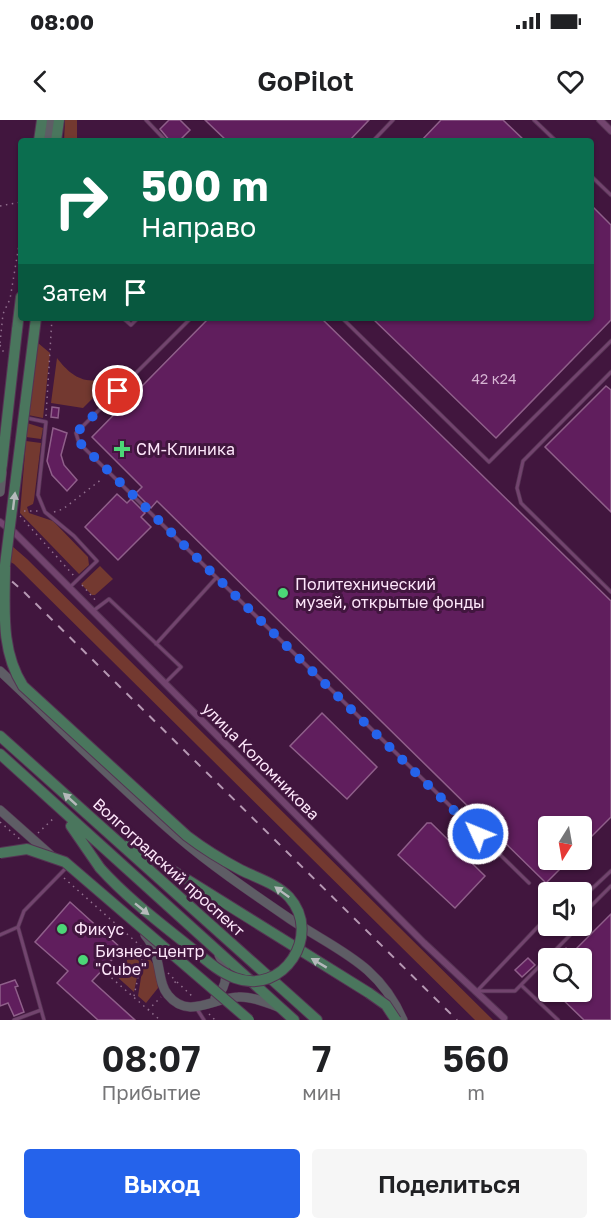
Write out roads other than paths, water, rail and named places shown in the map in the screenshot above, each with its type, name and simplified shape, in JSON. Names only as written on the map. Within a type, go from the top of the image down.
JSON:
[{"type":"main road","points":[[39,138],[42,120]]},
{"type":"main road","points":[[48,138],[51,120]]},
{"type":"main road","points":[[56,138],[59,120]]},
{"type":"main road","points":[[0,478],[18,321]]},
{"type":"main road","points":[[0,492],[22,321]]},
{"type":"main road","points":[[0,600],[36,321]]},
{"type":"main road","points":[[5,567],[6,641],[14,671],[23,686],[187,836],[214,855],[284,892],[294,904],[300,919],[302,935],[298,950],[284,969],[271,978],[248,981],[232,978],[139,906],[100,868],[78,834],[44,794]]},
{"type":"main road","points":[[0,671],[178,837],[289,918],[362,964],[380,980],[394,999],[403,1020]]},
{"type":"main road","name":"Волгоградский проспект","points":[[0,736],[317,1020]]},
{"type":"main road","name":"Волгоградский проспект","points":[[0,754],[294,1020]]},
{"type":"main road","points":[[0,810],[63,871],[139,927],[152,943],[160,966],[165,992],[179,1005],[200,1007],[238,997],[250,998],[281,1008]]},
{"type":"main road","points":[[93,819],[161,866],[369,993],[386,1005],[395,1020]]},
{"type":"main road","points":[[0,853],[27,849],[65,862],[249,1020]]},
{"type":"main road","points":[[200,1007],[220,993],[226,978],[225,965],[216,950]]},
{"type":"main road","points":[[394,999],[395,1020]]},
{"type":"street","points":[[600,120],[611,131]]},
{"type":"street","name":"улица Коломникова","points":[[0,522],[15,533],[68,589],[424,943],[505,1019]]},
{"type":"lane","points":[[146,120],[163,138]]},
{"type":"lane","points":[[376,138],[393,120]]},
{"type":"lane","points":[[534,120],[553,138]]},
{"type":"lane","points":[[594,179],[611,195]]},
{"type":"lane","points":[[188,321],[76,433],[80,443],[529,883]]},
{"type":"lane","points":[[345,321],[489,462],[611,341]]},
{"type":"lane","points":[[611,372],[523,461],[517,488],[521,503],[611,592]]},
{"type":"lane","points":[[10,416],[46,422],[38,495],[45,512],[74,536],[97,561],[68,589]]},
{"type":"lane","points":[[156,644],[216,578]]},
{"type":"lane","points":[[91,612],[109,598],[181,667],[165,684]]},
{"type":"lane","points":[[44,1020],[18,927],[24,911],[63,871]]},
{"type":"lane","points":[[592,889],[611,871]]},
{"type":"lane","points":[[592,905],[611,886]]},
{"type":"lane","points":[[476,991],[538,926]]},
{"type":"lane","points":[[0,935],[18,927]]},
{"type":"lane","points":[[476,991],[515,991],[569,936]]},
{"type":"lane","points":[[521,984],[558,1020]]},
{"type":"lane","points":[[200,1007],[204,1020]]},
{"type":"lane","points":[[14,1020],[41,1010]]},
{"type":"railway","points":[[0,571],[23,591],[457,1020]]},
{"type":"place","name":"СМ-Клиника","points":[[122,449]]},
{"type":"place","name":"Политехнический музей, открытые фонды","points":[[283,593]]},
{"type":"place","name":"Фикус","points":[[62,929]]},
{"type":"place","name":"Бизнес-центр \"Cube\"","points":[[83,960]]}]
